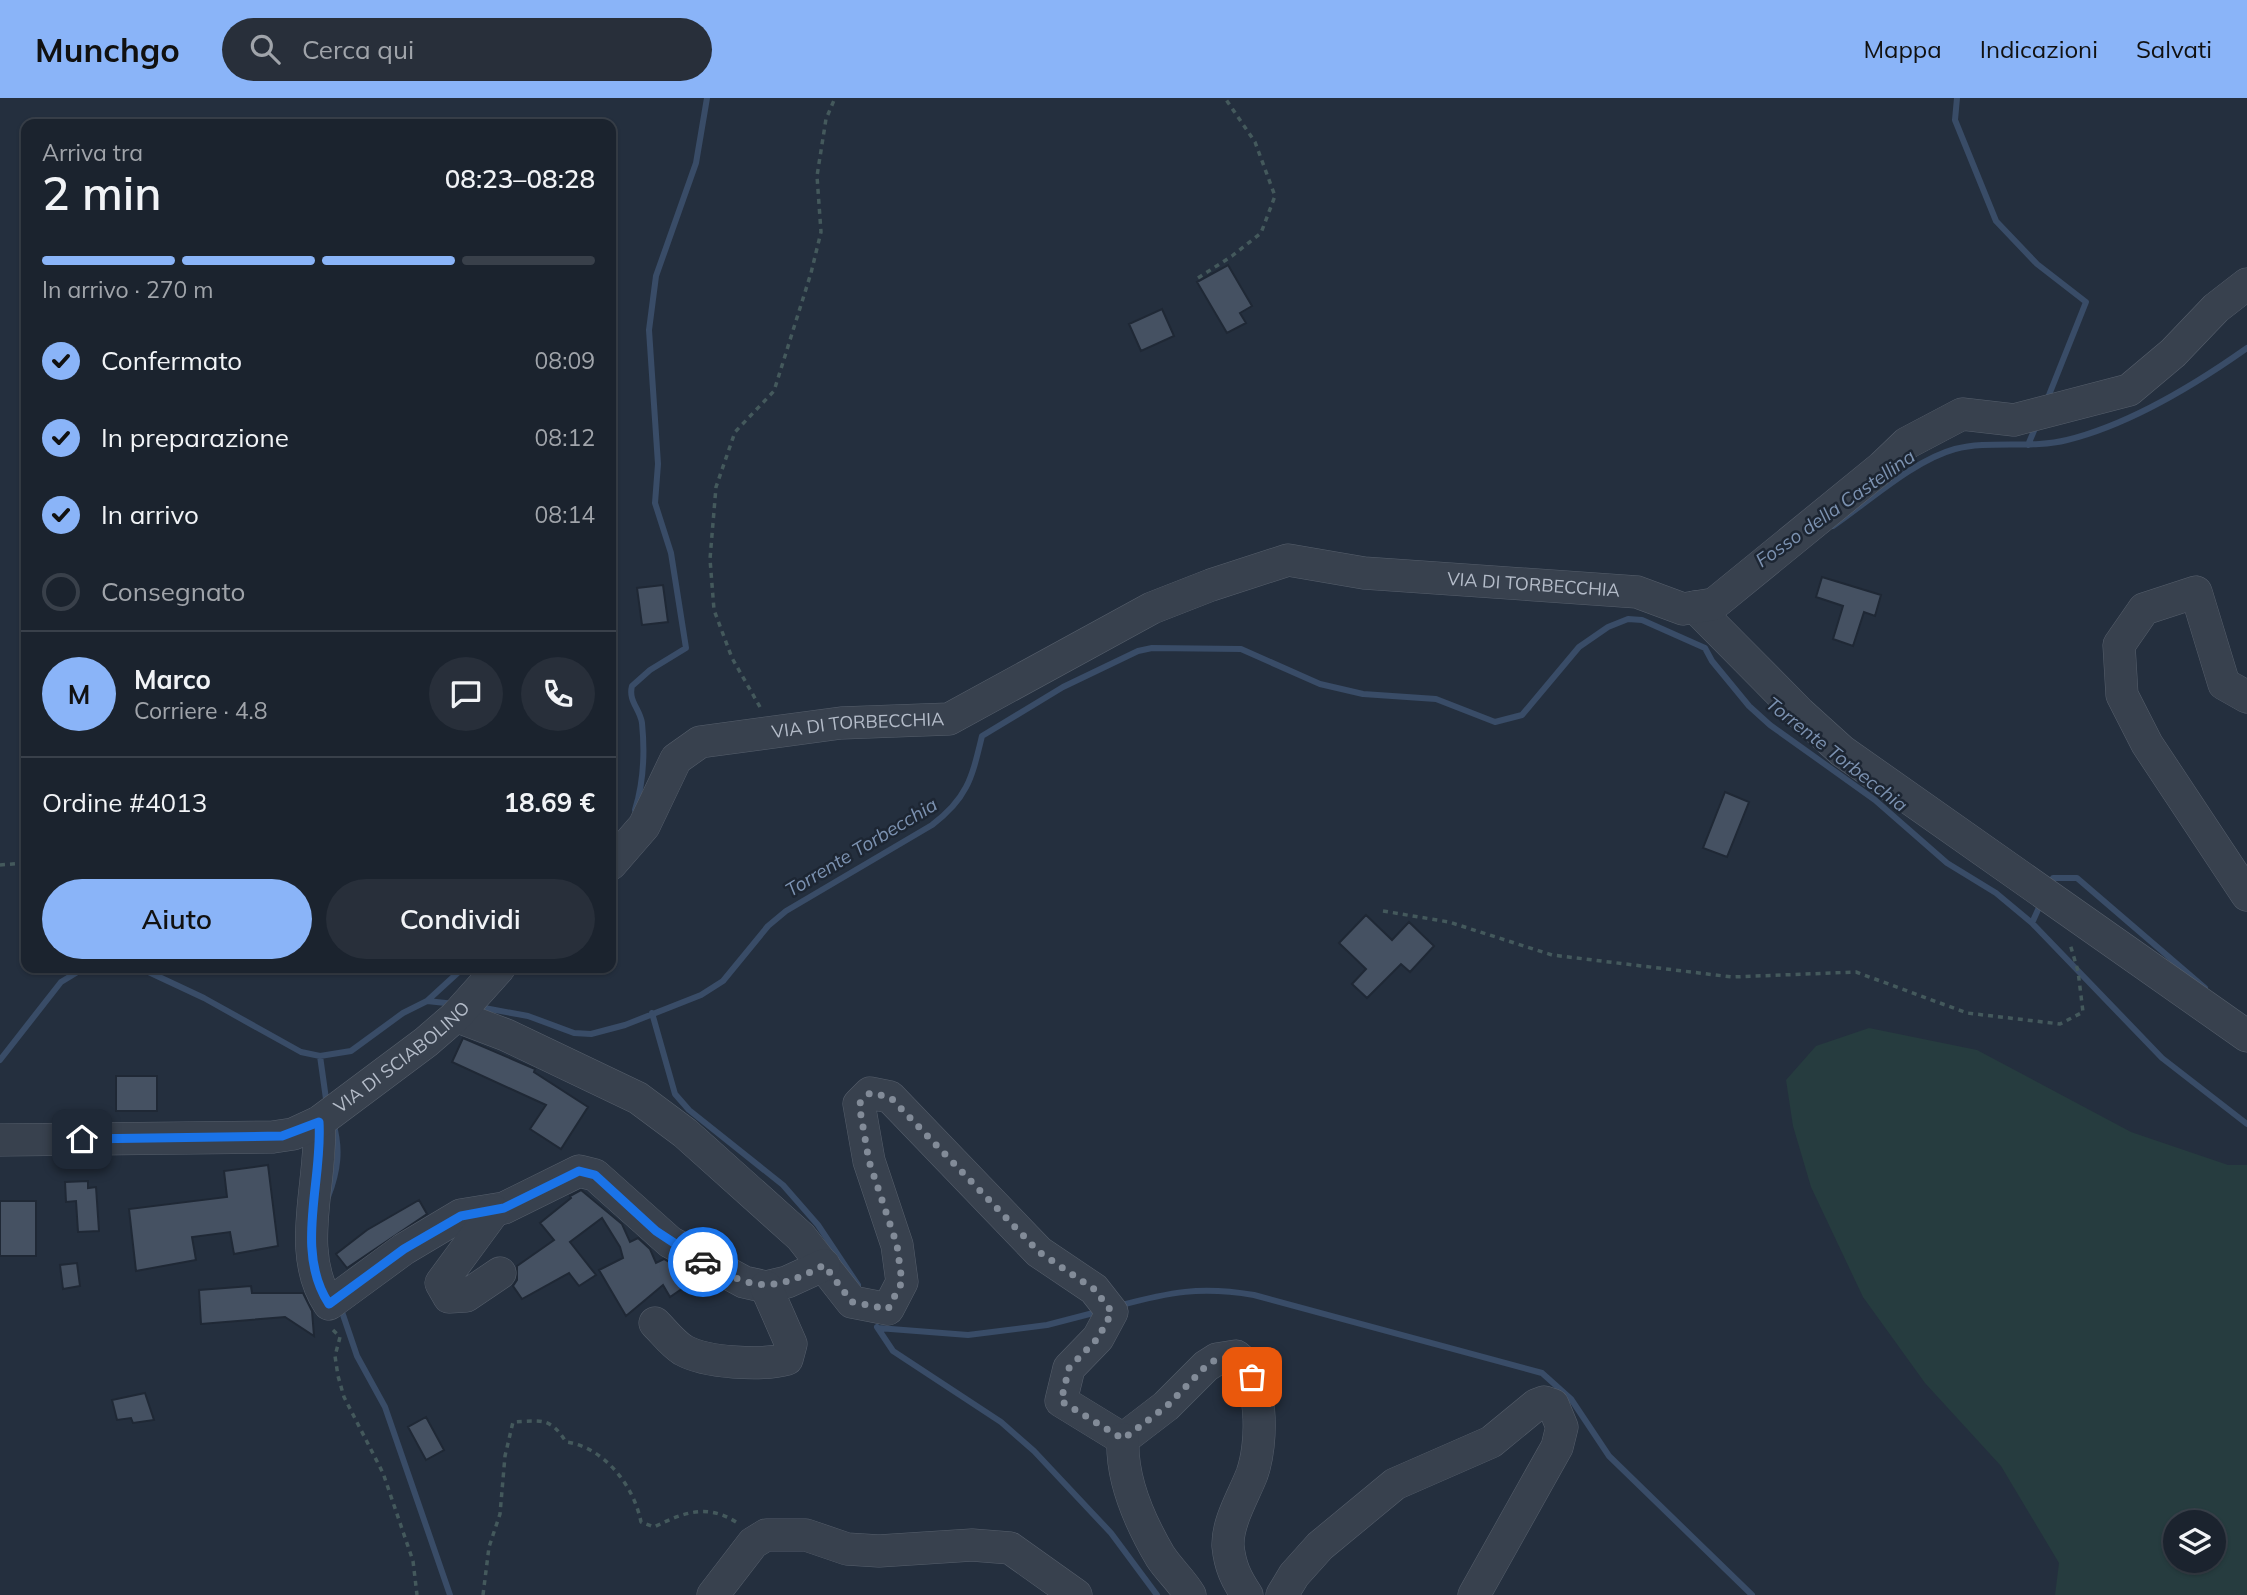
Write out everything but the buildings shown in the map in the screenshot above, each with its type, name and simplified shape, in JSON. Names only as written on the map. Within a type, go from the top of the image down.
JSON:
[{"type":"street","points":[[1695,607],[1714,604],[1907,443],[1962,414],[2014,420],[2129,390],[2173,353],[2216,308],[2247,284]]},
{"type":"street","name":"VIA DI TORBECCHIA","points":[[759,734],[841,723],[949,719],[1153,608],[1231,577],[1288,560],[1364,573],[1637,592],[1682,609],[1695,607]]},
{"type":"street","points":[[2247,697],[2224,684],[2196,592],[2144,610],[2119,645],[2122,695],[2147,744],[2247,895]]},
{"type":"street","points":[[1695,607],[1800,713],[1842,751],[2247,1036]]},
{"type":"street","points":[[616,858],[644,826],[676,759],[700,742],[759,734]]},
{"type":"street","name":"VIA DI SCIABOLINO","points":[[0,1140],[273,1137],[293,1134],[319,1122],[426,1042],[456,1016],[495,973]]},
{"type":"street","points":[[456,1016],[506,1035],[638,1098],[694,1141],[801,1237],[852,1302],[888,1309],[902,1282],[897,1245],[869,1161],[859,1104],[870,1093],[890,1097],[1039,1252],[1094,1289],[1112,1312],[1098,1338],[1069,1368],[1061,1401],[1123,1439]]},
{"type":"street","points":[[319,1122],[320,1163],[312,1235],[314,1268],[319,1289],[329,1304],[387,1261],[447,1223],[471,1212],[494,1211],[570,1172],[587,1171],[670,1242],[744,1282],[766,1287],[787,1282],[824,1265]]},
{"type":"street","points":[[494,1211],[440,1283],[449,1297],[466,1296],[500,1273]]},
{"type":"street","points":[[655,1323],[672,1342],[695,1354],[771,1364],[788,1359],[791,1344],[766,1287]]},
{"type":"street","points":[[1123,1439],[1167,1406],[1217,1359],[1236,1356],[1248,1367],[1256,1395],[1256,1457],[1228,1543],[1234,1577],[1247,1595]]},
{"type":"street","points":[[1282,1595],[1320,1546],[1395,1484],[1491,1442],[1536,1405],[1545,1402],[1553,1405],[1562,1427],[1557,1447],[1474,1595]]},
{"type":"street","points":[[1123,1439],[1122,1460],[1132,1493],[1161,1557],[1190,1595]]},
{"type":"street","points":[[713,1595],[752,1543],[766,1535],[806,1535],[847,1549],[879,1552],[972,1545],[1010,1548],[1076,1595]]},
{"type":"path","points":[[759,734],[714,610],[710,559],[716,487],[736,432],[774,391],[811,273],[821,232],[817,176],[827,119],[835,98]]},
{"type":"path","points":[[1198,278],[1261,233],[1275,197],[1255,142],[1225,98]]},
{"type":"path","points":[[0,865],[21,863]]},
{"type":"path","points":[[1383,911],[1449,922],[1552,955],[1732,977],[1856,972],[1967,1013],[2006,1015],[2060,1024],[2083,1012],[2078,971],[2058,905]]},
{"type":"path","points":[[329,1304],[325,1321],[340,1337],[335,1356],[344,1397],[383,1473],[413,1561],[417,1595]]},
{"type":"path","points":[[483,1595],[489,1547],[500,1514],[505,1456],[513,1422],[545,1422],[556,1426],[566,1442],[591,1449],[614,1469],[638,1505],[641,1522],[654,1527],[688,1511],[722,1513],[739,1524],[752,1543]]},
{"type":"green space","points":[[1869,1028],[1977,1050],[2131,1132],[2228,1165],[2247,1165],[2247,1595],[2055,1595],[2059,1563],[2001,1466],[1925,1383],[1863,1297],[1811,1187],[1793,1126],[1786,1080],[1816,1046]]},
{"type":"waterway","points":[[635,810],[642,778],[643,745],[642,723],[633,701],[632,686],[650,670],[686,648],[671,553],[655,503],[658,464],[649,330],[656,276],[696,163],[707,98]]},
{"type":"waterway","points":[[1957,98],[1955,120],[1996,221],[2037,264],[2086,302],[2047,400]]},
{"type":"waterway","name":"Fosso della Castellina","points":[[1833,526],[1908,472],[1939,454],[1968,446],[2053,443],[2090,433],[2161,402],[2247,348]]},
{"type":"waterway","points":[[2028,445],[2036,426]]},
{"type":"waterway","name":"Torrente Torbecchia","points":[[479,1007],[528,1016],[574,1033],[591,1034],[625,1025],[701,995],[723,981],[768,926],[786,911],[932,825],[944,815],[967,786],[982,736],[1063,687],[1138,651],[1152,648],[1241,649],[1320,684],[1363,694],[1436,699],[1495,722],[1522,715],[1579,647],[1608,627],[1628,619],[1642,620],[1705,648],[1712,661],[1749,706],[1770,725],[1875,800],[1947,863],[1996,893],[2032,923],[2162,1058],[2247,1124]]},
{"type":"waterway","points":[[2049,887],[2053,878],[2077,878],[2205,988]]},
{"type":"waterway","points":[[2032,923],[2041,903]]},
{"type":"waterway","name":"Torrente Torbecchia","points":[[0,1060],[61,982],[76,973]]},
{"type":"waterway","name":"Torrente Torbecchia","points":[[151,973],[204,998],[301,1052],[320,1056],[351,1051],[403,1013],[427,1001],[455,1004]]},
{"type":"waterway","points":[[427,1001],[458,973]]},
{"type":"waterway","points":[[652,1013],[675,1094],[689,1110],[783,1185],[818,1225],[858,1285]]},
{"type":"waterway","points":[[320,1056],[327,1106]]},
{"type":"waterway","points":[[328,1197],[337,1160],[333,1123]]},
{"type":"waterway","points":[[1118,1306],[1185,1292],[1217,1291],[1254,1295],[1542,1373],[1571,1399],[1609,1456],[1752,1595]]},
{"type":"waterway","points":[[340,1306],[357,1356],[385,1407],[450,1595]]},
{"type":"waterway","points":[[878,1328],[968,1335],[1047,1325],[1101,1311]]},
{"type":"waterway","points":[[877,1327],[893,1351],[1001,1422],[1034,1451],[1111,1533],[1157,1595]]},
{"type":"way so far","points":[[703,1262],[744,1282],[766,1287],[787,1282],[824,1265],[852,1302],[888,1309],[902,1282],[897,1245],[869,1161],[859,1104],[870,1093],[890,1097],[1039,1252],[1094,1289],[1112,1312],[1098,1338],[1069,1368],[1061,1401],[1123,1439],[1167,1406],[1206,1366],[1217,1359],[1236,1356],[1248,1367],[1252,1377]]},
{"type":"route","points":[[82,1139],[282,1136],[319,1122],[320,1163],[312,1235],[314,1268],[319,1289],[329,1304],[404,1249],[461,1216],[471,1212],[504,1208],[570,1172],[587,1171],[595,1175],[656,1231],[703,1262]]}]
